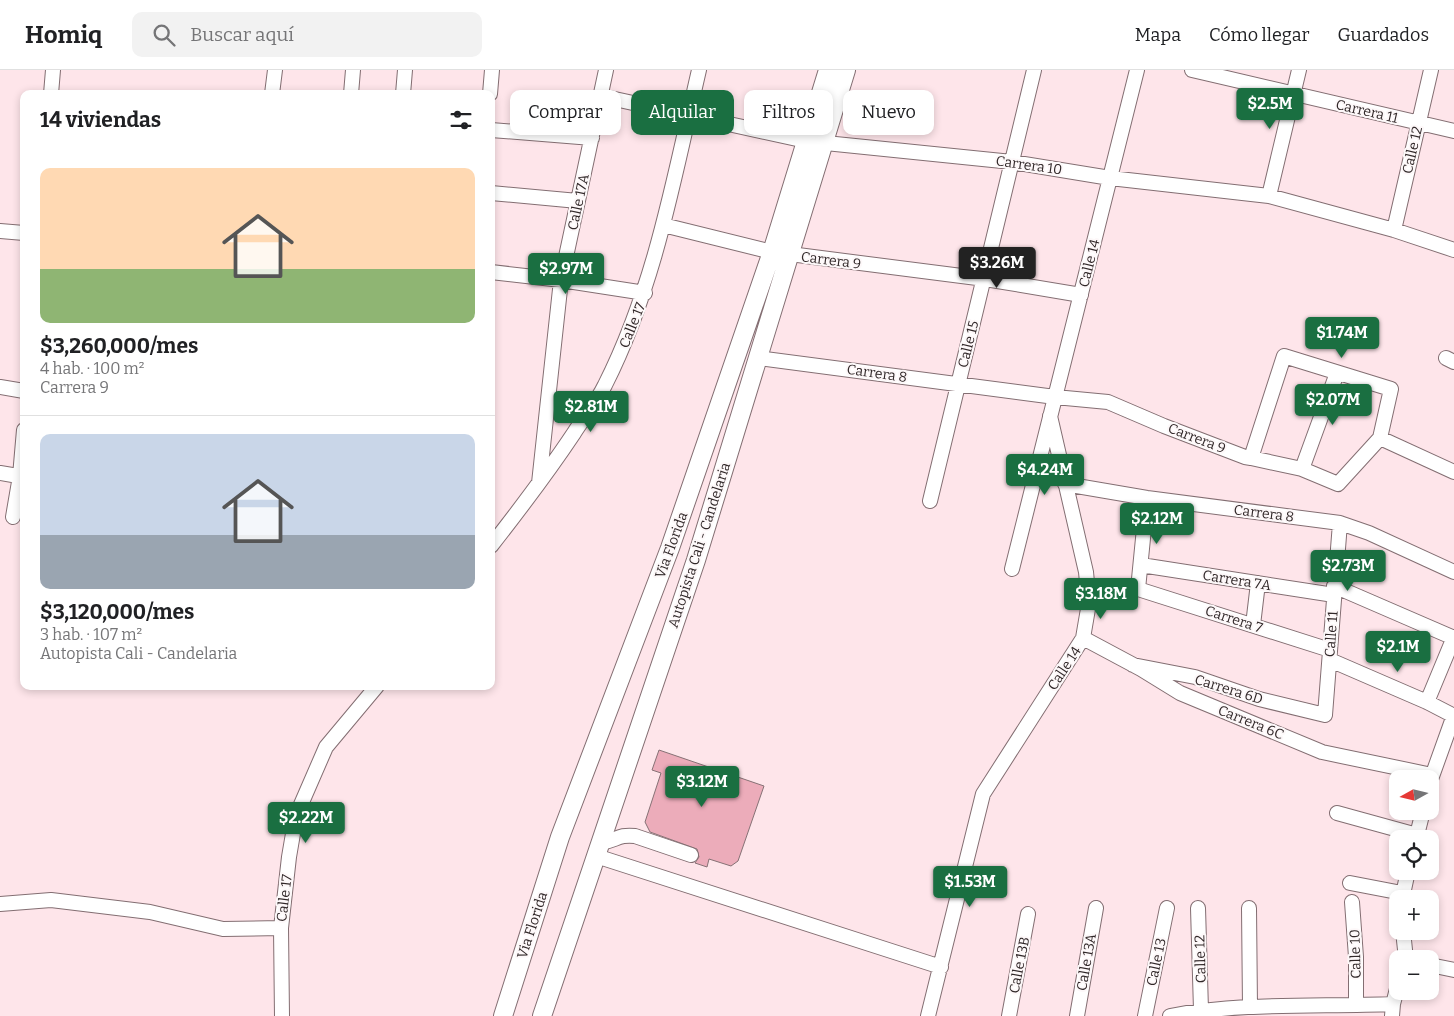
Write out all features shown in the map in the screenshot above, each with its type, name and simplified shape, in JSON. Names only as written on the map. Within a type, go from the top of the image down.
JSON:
[{"type":"main road","name":"Via Florida","points":[[503,1016],[560,837],[670,548],[772,252],[815,141],[828,70]]},
{"type":"main road","name":"Autopista Cali - Candelaria","points":[[542,1016],[696,560],[790,254],[815,141],[846,70]]},
{"type":"street","points":[[51,90],[53,70]]},
{"type":"street","points":[[272,90],[275,70]]},
{"type":"street","points":[[351,90],[352,70]]},
{"type":"street","points":[[403,90],[405,70]]},
{"type":"street","points":[[490,90],[492,70]]},
{"type":"street","name":"Calle 17A","points":[[602,90],[606,70]]},
{"type":"street","name":"Calle 17","points":[[694,90],[699,70]]},
{"type":"street","name":"Calle 15","points":[[930,501],[1034,70]]},
{"type":"street","name":"Calle 14","points":[[928,1016],[983,794],[1083,638],[1089,603],[1086,572],[1050,416],[1137,70]]},
{"type":"street","name":"Carrera 11","points":[[1192,70],[1454,131]]},
{"type":"street","points":[[1269,196],[1299,70]]},
{"type":"street","name":"Calle 12","points":[[1394,230],[1431,70]]},
{"type":"street","name":"Carrera 10","points":[[734,124],[815,141],[1012,162],[1110,178],[1269,196],[1394,230],[1454,250]]},
{"type":"street","points":[[495,130],[592,138]]},
{"type":"street","name":"Calle 17A","points":[[539,485],[561,280],[593,135]]},
{"type":"street","name":"Calle 17","points":[[495,541],[539,485],[604,388],[629,336],[645,293],[683,135]]},
{"type":"street","points":[[495,193],[578,201]]},
{"type":"street","points":[[663,225],[772,252]]},
{"type":"street","points":[[0,231],[20,233]]},
{"type":"street","name":"Carrera 9","points":[[790,254],[985,279],[1081,295]]},
{"type":"street","points":[[495,272],[645,293]]},
{"type":"street","points":[[1251,458],[1284,356],[1391,389],[1380,438],[1454,472]]},
{"type":"street","name":"Carrera 8","points":[[758,358],[1056,396]]},
{"type":"street","points":[[1302,469],[1338,373]]},
{"type":"street","points":[[0,387],[20,390]]},
{"type":"street","name":"Carrera 9","points":[[1056,396],[1108,402],[1164,426],[1251,458],[1302,469],[1338,484],[1380,438]]},
{"type":"street","points":[[1012,569],[1050,416]]},
{"type":"street","points":[[0,473],[20,477]]},
{"type":"street","name":"Carrera 8","points":[[1066,484],[1147,498],[1340,523],[1369,533],[1454,572]]},
{"type":"street","points":[[13,518],[20,486]]},
{"type":"street","points":[[1141,565],[1147,498]]},
{"type":"street","name":"Calle 11","points":[[1325,715],[1340,523]]},
{"type":"street","name":"Carrera 7A","points":[[1141,565],[1258,583],[1334,590],[1454,638]]},
{"type":"street","name":"Carrera 7","points":[[1141,565],[1138,589],[1253,625],[1330,655],[1454,716]]},
{"type":"street","points":[[1253,625],[1258,583]]},
{"type":"street","name":"Carrera 6C","points":[[1083,638],[1180,693],[1322,752],[1395,770]]},
{"type":"street","points":[[1427,702],[1454,638]]},
{"type":"street","name":"Carrera 6D","points":[[1133,665],[1195,678],[1259,699],[1325,715]]},
{"type":"street","name":"Calle 17","points":[[282,1016],[280,928],[296,816],[326,747],[374,690]]},
{"type":"street","points":[[1434,770],[1454,716]]},
{"type":"street","points":[[1337,813],[1394,830]]},
{"type":"street","points":[[598,849],[607,842],[626,835],[635,836],[691,855]]},
{"type":"street","points":[[598,849],[941,967]]},
{"type":"street","points":[[1350,883],[1389,893]]},
{"type":"street","points":[[0,904],[51,900],[150,912],[223,928],[280,928]]},
{"type":"street","name":"Calle 10","points":[[1352,902],[1356,957],[1356,1005]]},
{"type":"street","name":"Calle 13A","points":[[1076,1016],[1096,908]]},
{"type":"street","name":"Calle 13","points":[[1145,1016],[1167,908]]},
{"type":"street","name":"Calle 12","points":[[1198,908],[1201,1010]]},
{"type":"street","points":[[1249,908],[1250,1007]]},
{"type":"street","name":"Calle 13B","points":[[1009,1016],[1028,914]]},
{"type":"street","points":[[1439,966],[1454,970]]},
{"type":"street","points":[[1170,1016],[1201,1010],[1250,1007],[1356,1005],[1392,1010]]},
{"type":"building","points":[[659,750],[764,786],[738,861],[731,866],[709,859],[707,867],[695,863],[699,857],[697,849],[650,832],[645,822],[661,773],[652,770]]}]
